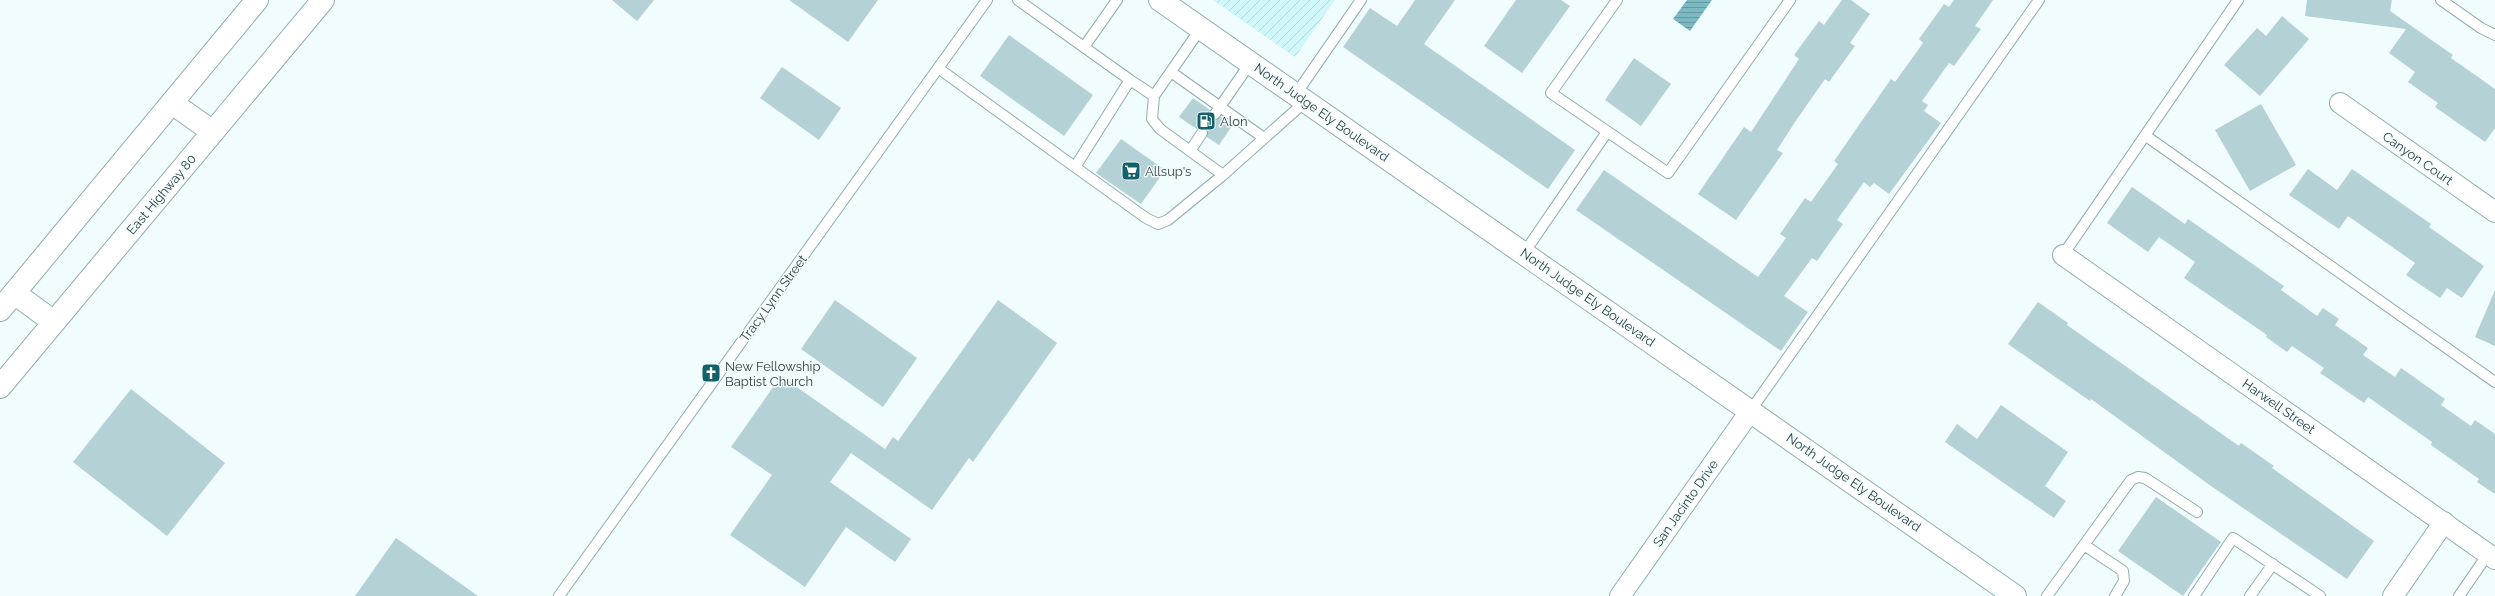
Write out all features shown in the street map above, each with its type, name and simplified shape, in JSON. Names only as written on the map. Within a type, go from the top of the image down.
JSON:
[{"type":"main road","points":[[0,310],[257,0]]},
{"type":"main road","name":"East Highway 80","points":[[0,387],[323,0]]},
{"type":"main road","name":"North Judge Ely Boulevard","points":[[1160,0],[1751,410],[2015,596]]},
{"type":"main road","points":[[172,102],[212,132]]},
{"type":"main road","points":[[14,293],[54,322]]},
{"type":"street","name":"Canyon Court","points":[[2340,103],[2495,212]]},
{"type":"street","name":"Harwell Street","points":[[2063,254],[2491,556]]},
{"type":"street","name":"San Jacinto Drive","points":[[1620,596],[1751,410]]},
{"type":"street","points":[[2393,596],[2444,522]]},
{"type":"lane","name":"Tracy Lynn Street","points":[[560,596],[987,0]]},
{"type":"lane","points":[[1018,0],[1154,96]]},
{"type":"lane","points":[[1084,47],[1117,0]]},
{"type":"lane","points":[[938,68],[1146,218],[1158,224],[1168,220],[1223,175],[1264,138],[1301,97],[1360,0]]},
{"type":"lane","points":[[1617,0],[1551,93],[1668,173],[1790,0]]},
{"type":"lane","points":[[1751,410],[2039,0]]},
{"type":"lane","points":[[2063,254],[2146,136],[2238,0]]},
{"type":"lane","points":[[2442,0],[2495,35]]},
{"type":"lane","points":[[1201,28],[1154,96],[1152,120],[1160,130],[1223,175]]},
{"type":"lane","points":[[1218,110],[1251,62]]},
{"type":"lane","points":[[1171,72],[1218,110],[1264,138]]},
{"type":"lane","points":[[1075,167],[1130,80]]},
{"type":"lane","points":[[1524,253],[1607,132]]},
{"type":"lane","points":[[1190,151],[1202,133]]},
{"type":"lane","points":[[2146,136],[2495,382]]},
{"type":"lane","points":[[2047,596],[2126,487],[2138,476],[2159,486],[2197,512]]},
{"type":"lane","points":[[2194,596],[2233,538],[2320,596]]},
{"type":"lane","points":[[2084,545],[2123,571],[2124,581],[2115,596]]},
{"type":"lane","points":[[2459,596],[2491,556]]},
{"type":"lane","points":[[2250,596],[2273,564]]},
{"type":"shaded area","points":[[1213,0],[1335,0],[1295,57]]},
{"type":"shaded area","points":[[1687,0],[1712,0],[1690,31],[1673,19]]},
{"type":"building","points":[[612,0],[654,0],[637,21]]},
{"type":"building","points":[[789,0],[878,0],[848,42]]},
{"type":"building","points":[[1415,0],[1455,0],[1424,44],[1575,150],[1548,189],[1343,47],[1370,8],[1397,26]]},
{"type":"building","points":[[1516,0],[1561,0],[1570,6],[1522,73],[1484,46]]},
{"type":"building","points":[[1842,0],[1851,0],[1870,14],[1850,43],[1855,46],[1829,82],[1825,79],[1795,122],[1777,150],[1783,153],[1736,220],[1698,194],[1744,127],[1751,132],[1799,59],[1794,55],[1819,21],[1824,25]]},
{"type":"building","points":[[1954,0],[1993,0],[1975,26],[1981,29],[1954,66],[1949,63],[1922,101],[1928,105],[1924,111],[1941,123],[1889,194],[1874,183],[1870,187],[1864,182],[1837,220],[1843,224],[1817,261],[1812,258],[1784,296],[1808,312],[1781,351],[1576,210],[1604,170],[1758,277],[1786,238],[1780,234],[1805,198],[1811,202],[1838,164],[1834,161],[1891,79],[1895,82],[1923,43],[1919,39],[1944,4],[1949,7]]},
{"type":"building","points":[[2307,0],[2392,0],[2390,11],[2453,55],[2451,58],[2495,89],[2495,128],[2485,142],[2435,107],[2438,103],[2408,82],[2415,72],[2389,53],[2406,29],[2305,16]]},
{"type":"building","points":[[2282,16],[2309,39],[2260,96],[2224,65],[2257,28],[2266,36]]},
{"type":"building","points":[[1009,35],[1093,95],[1064,136],[980,76]]},
{"type":"building","points":[[1634,58],[1671,84],[1641,126],[1605,100]]},
{"type":"building","points":[[782,67],[841,108],[819,140],[760,98]]},
{"type":"building","name":"Alon","points":[[1193,98],[1210,110],[1209,114],[1211,119],[1215,120],[1221,117],[1232,126],[1219,145],[1207,137],[1206,128],[1202,127],[1197,129],[1179,117]]},
{"type":"building","points":[[2261,104],[2296,165],[2250,191],[2215,130]]},
{"type":"building","name":"Allsup's","points":[[1121,139],[1165,170],[1141,204],[1096,173]]},
{"type":"building","points":[[2308,169],[2337,190],[2352,169],[2431,224],[2429,227],[2484,266],[2462,298],[2447,288],[2440,298],[2406,275],[2415,263],[2348,216],[2339,229],[2289,195]]},
{"type":"building","points":[[2132,187],[2185,224],[2188,219],[2284,286],[2281,290],[2317,316],[2323,308],[2339,319],[2335,325],[2368,348],[2363,355],[2395,377],[2401,368],[2445,399],[2441,405],[2471,426],[2475,420],[2495,434],[2495,494],[2477,482],[2479,479],[2431,445],[2432,442],[2368,397],[2364,403],[2320,373],[2324,368],[2292,346],[2287,352],[2266,337],[2267,335],[2184,278],[2195,262],[2159,237],[2148,252],[2107,223]]},
{"type":"building","points":[[2495,290],[2495,346],[2475,337]]},
{"type":"building","points":[[835,300],[917,358],[883,407],[801,349]]},
{"type":"building","points":[[998,300],[1057,343],[973,462],[969,458],[932,510],[851,453],[830,482],[911,539],[895,562],[846,527],[805,587],[730,535],[772,475],[731,447],[781,376],[885,449],[893,437],[898,441]]},
{"type":"building","points":[[2038,302],[2068,323],[2067,325],[2239,446],[2241,443],[2274,466],[2272,468],[2374,541],[2347,579],[2211,486],[2091,399],[2090,401],[2008,344]]},
{"type":"building","points":[[131,389],[225,463],[167,536],[73,462]]},
{"type":"building","points":[[2001,405],[2068,452],[2045,486],[2066,501],[2054,518],[1945,442],[1957,424],[1977,439]]},
{"type":"building","points":[[2156,497],[2221,542],[2183,596],[2118,551]]},
{"type":"building","points":[[396,538],[478,596],[355,596]]},
{"type":"place","name":"Alon","points":[[1206,121]]},
{"type":"place","name":"Allsup's","points":[[1131,171]]},
{"type":"place","name":"New Fellowship Baptist Church","points":[[711,373]]}]
